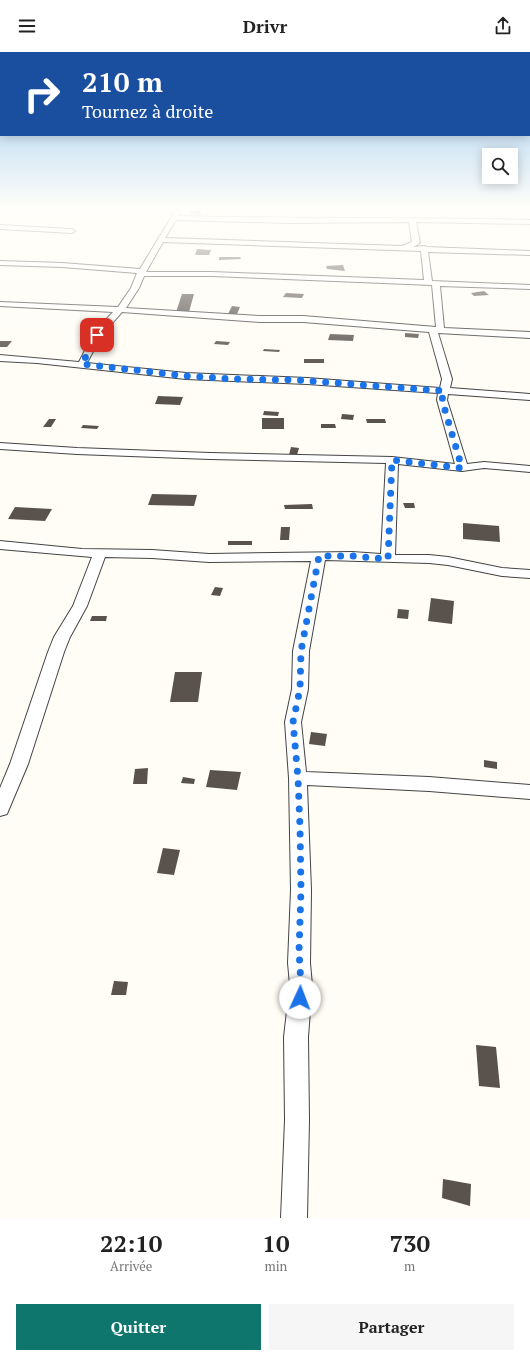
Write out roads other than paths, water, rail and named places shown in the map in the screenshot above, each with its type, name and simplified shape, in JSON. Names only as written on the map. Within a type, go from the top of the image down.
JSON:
[{"type":"street","points":[[82,364],[97,335],[120,310],[135,288],[141,272],[147,262]]},
{"type":"street","points":[[428,262],[440,327],[435,330]]},
{"type":"street","points":[[0,263],[62,265],[141,272],[530,287]]},
{"type":"street","points":[[0,304],[260,319],[303,319],[435,330],[530,335]]},
{"type":"street","points":[[435,330],[447,379],[442,400],[462,468]]},
{"type":"street","points":[[0,371],[5,358],[82,364],[186,376],[294,380],[530,397]]},
{"type":"street","points":[[0,446],[210,456],[392,460],[462,468],[484,465],[530,469]]},
{"type":"street","points":[[388,559],[392,460]]},
{"type":"street","points":[[0,545],[54,551],[221,558],[352,556],[448,561],[502,572],[530,574]]},
{"type":"street","points":[[0,809],[19,764],[56,652],[80,606],[100,553]]},
{"type":"street","points":[[294,1218],[297,1120],[296,1037],[301,985],[299,963],[301,890],[298,778],[293,722],[300,689],[301,651],[319,556]]},
{"type":"street","points":[[298,778],[429,784],[530,792]]}]
